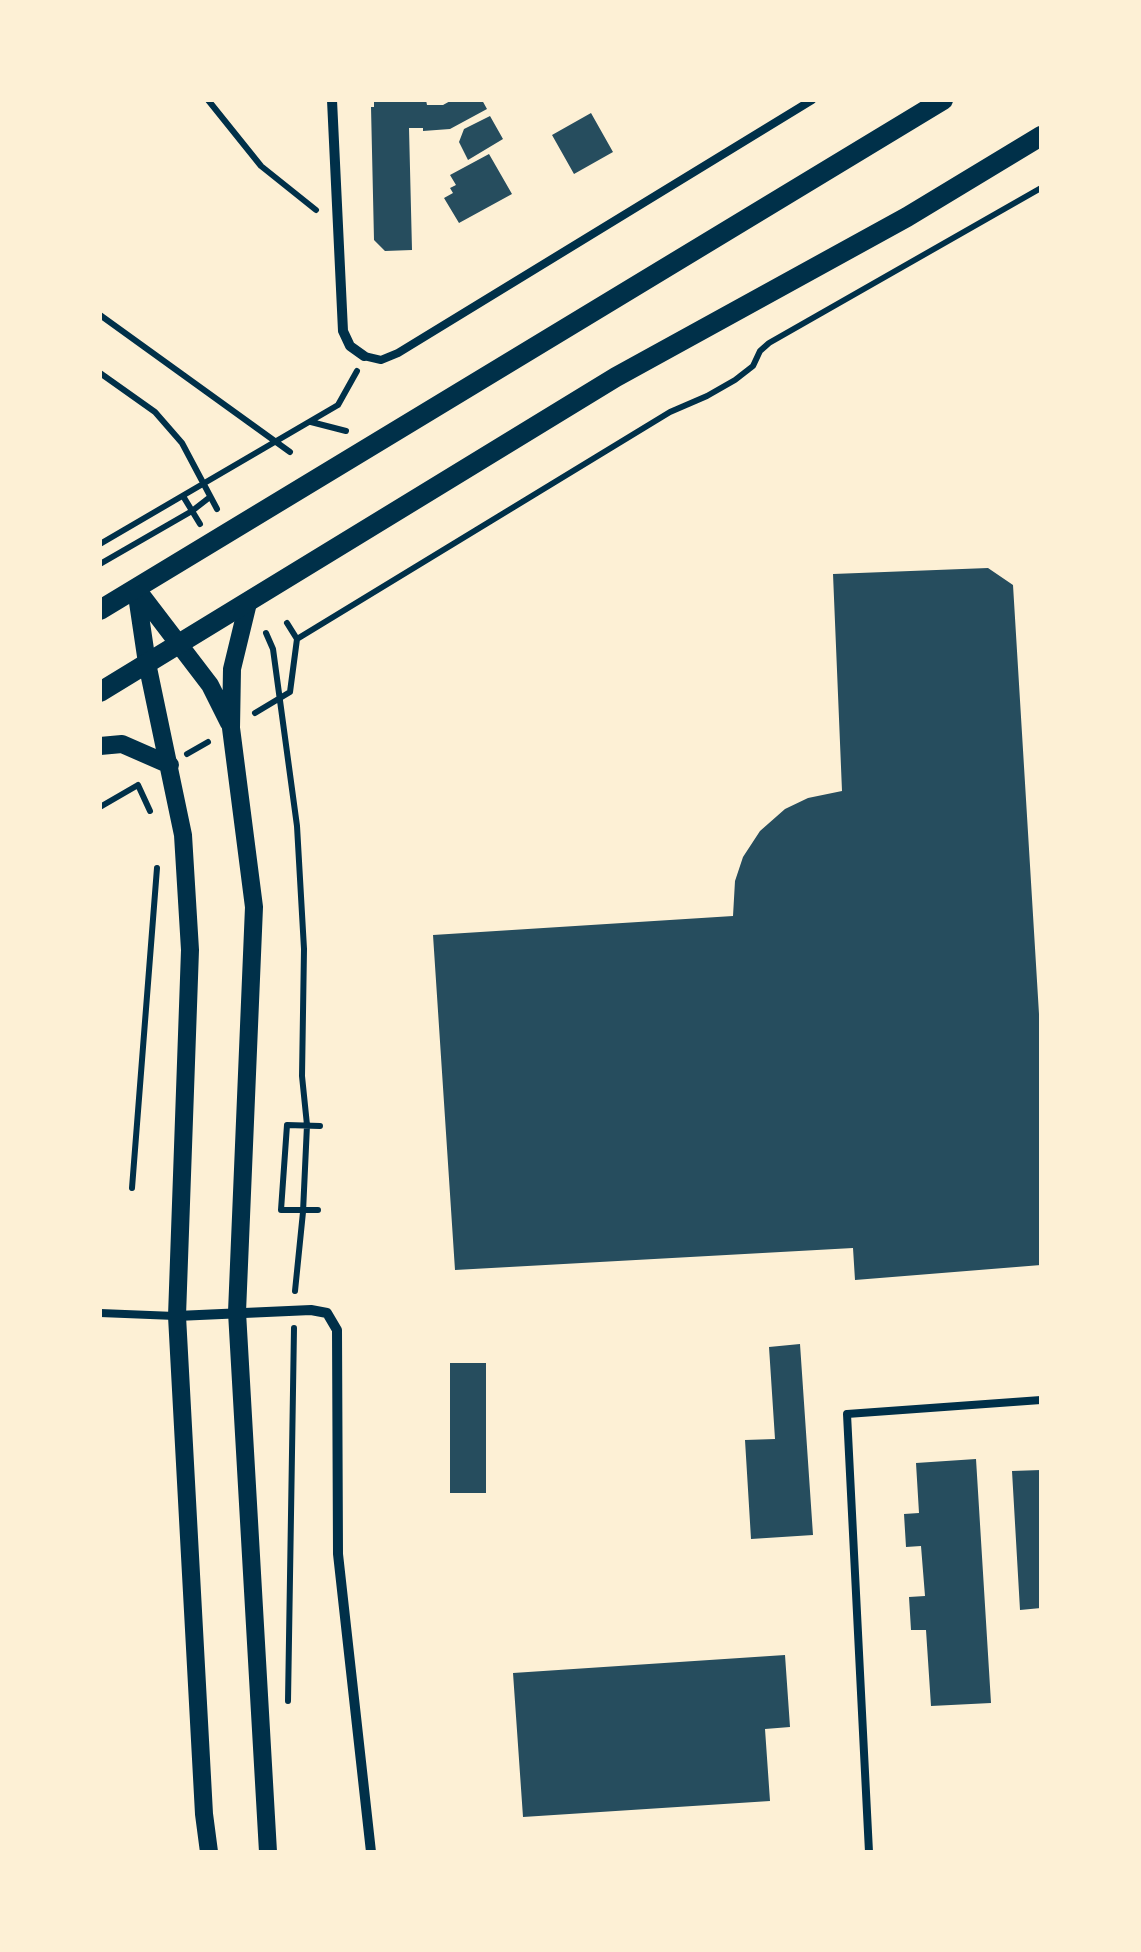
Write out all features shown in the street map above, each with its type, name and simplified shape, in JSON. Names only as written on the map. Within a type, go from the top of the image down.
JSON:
[{"type":"main road","points":[[100,610],[943,100]]},
{"type":"main road","points":[[100,692],[616,376],[907,218],[1041,136]]},
{"type":"street","points":[[332,100],[344,331],[350,346],[364,356]]},
{"type":"street","points":[[136,589],[210,685],[231,728]]},
{"type":"street","points":[[136,589],[147,663],[178,760],[190,950],[177,1316],[203,1794],[210,1852]]},
{"type":"street","points":[[248,603],[232,670],[231,728],[254,907],[237,1312],[268,1852]]},
{"type":"street","points":[[100,746],[122,744],[178,760]]},
{"type":"street","points":[[177,1316],[294,1310],[327,1313],[337,1330],[338,1554],[371,1852]]},
{"type":"lane","points":[[364,356],[382,360],[398,353],[812,100]]},
{"type":"lane","points":[[100,1314],[177,1316]]},
{"type":"lane","points":[[869,1852],[848,1414],[1041,1400]]},
{"type":"path","points":[[208,100],[261,166],[336,226]]},
{"type":"path","points":[[297,639],[670,412],[735,380],[753,366],[769,343],[1041,188]]},
{"type":"path","points":[[100,316],[290,452]]},
{"type":"path","points":[[100,544],[338,405],[364,356]]},
{"type":"path","points":[[100,373],[155,412],[182,443],[218,510]]},
{"type":"path","points":[[183,496],[199,522]]},
{"type":"path","points":[[100,564],[210,497]]},
{"type":"path","points":[[252,715],[290,692],[297,639],[287,623]]},
{"type":"path","points":[[268,637],[297,826],[304,949],[302,1076],[307,1125],[303,1212],[294,1270],[288,1702]]},
{"type":"path","points":[[178,760],[208,742]]},
{"type":"path","points":[[100,807],[148,779]]},
{"type":"path","points":[[138,785],[153,826]]},
{"type":"path","points":[[132,1188],[158,857]]},
{"type":"path","points":[[318,1210],[280,1210],[287,1125],[320,1126]]},
{"type":"building","points":[[374,100],[426,100],[427,105],[443,105],[452,100],[482,100],[487,109],[450,129],[409,128],[412,250],[385,251],[374,240]]},
{"type":"building","points":[[591,113],[613,152],[574,174],[552,135]]},
{"type":"building","points":[[490,116],[503,139],[468,160],[459,142],[464,129]]},
{"type":"building","points":[[489,154],[512,194],[459,223],[444,198],[453,193],[450,188],[456,185],[450,175]]},
{"type":"building","points":[[988,568],[1013,585],[1041,1047],[1041,1265],[855,1280],[853,1248],[455,1270],[433,935],[733,916],[735,881],[743,857],[760,831],[785,809],[808,798],[842,791],[833,574]]},
{"type":"building","points":[[800,1344],[813,1535],[751,1539],[745,1440],[775,1439],[769,1347]]},
{"type":"building","points":[[450,1363],[486,1363],[486,1493],[450,1493]]},
{"type":"building","points":[[976,1459],[991,1703],[931,1706],[926,1630],[911,1630],[909,1597],[925,1596],[921,1546],[906,1547],[904,1514],[919,1513],[916,1463]]},
{"type":"building","points":[[1041,1470],[1041,1608],[1020,1610],[1012,1471]]},
{"type":"building","points":[[785,1655],[790,1727],[765,1729],[770,1801],[523,1817],[513,1673]]}]
